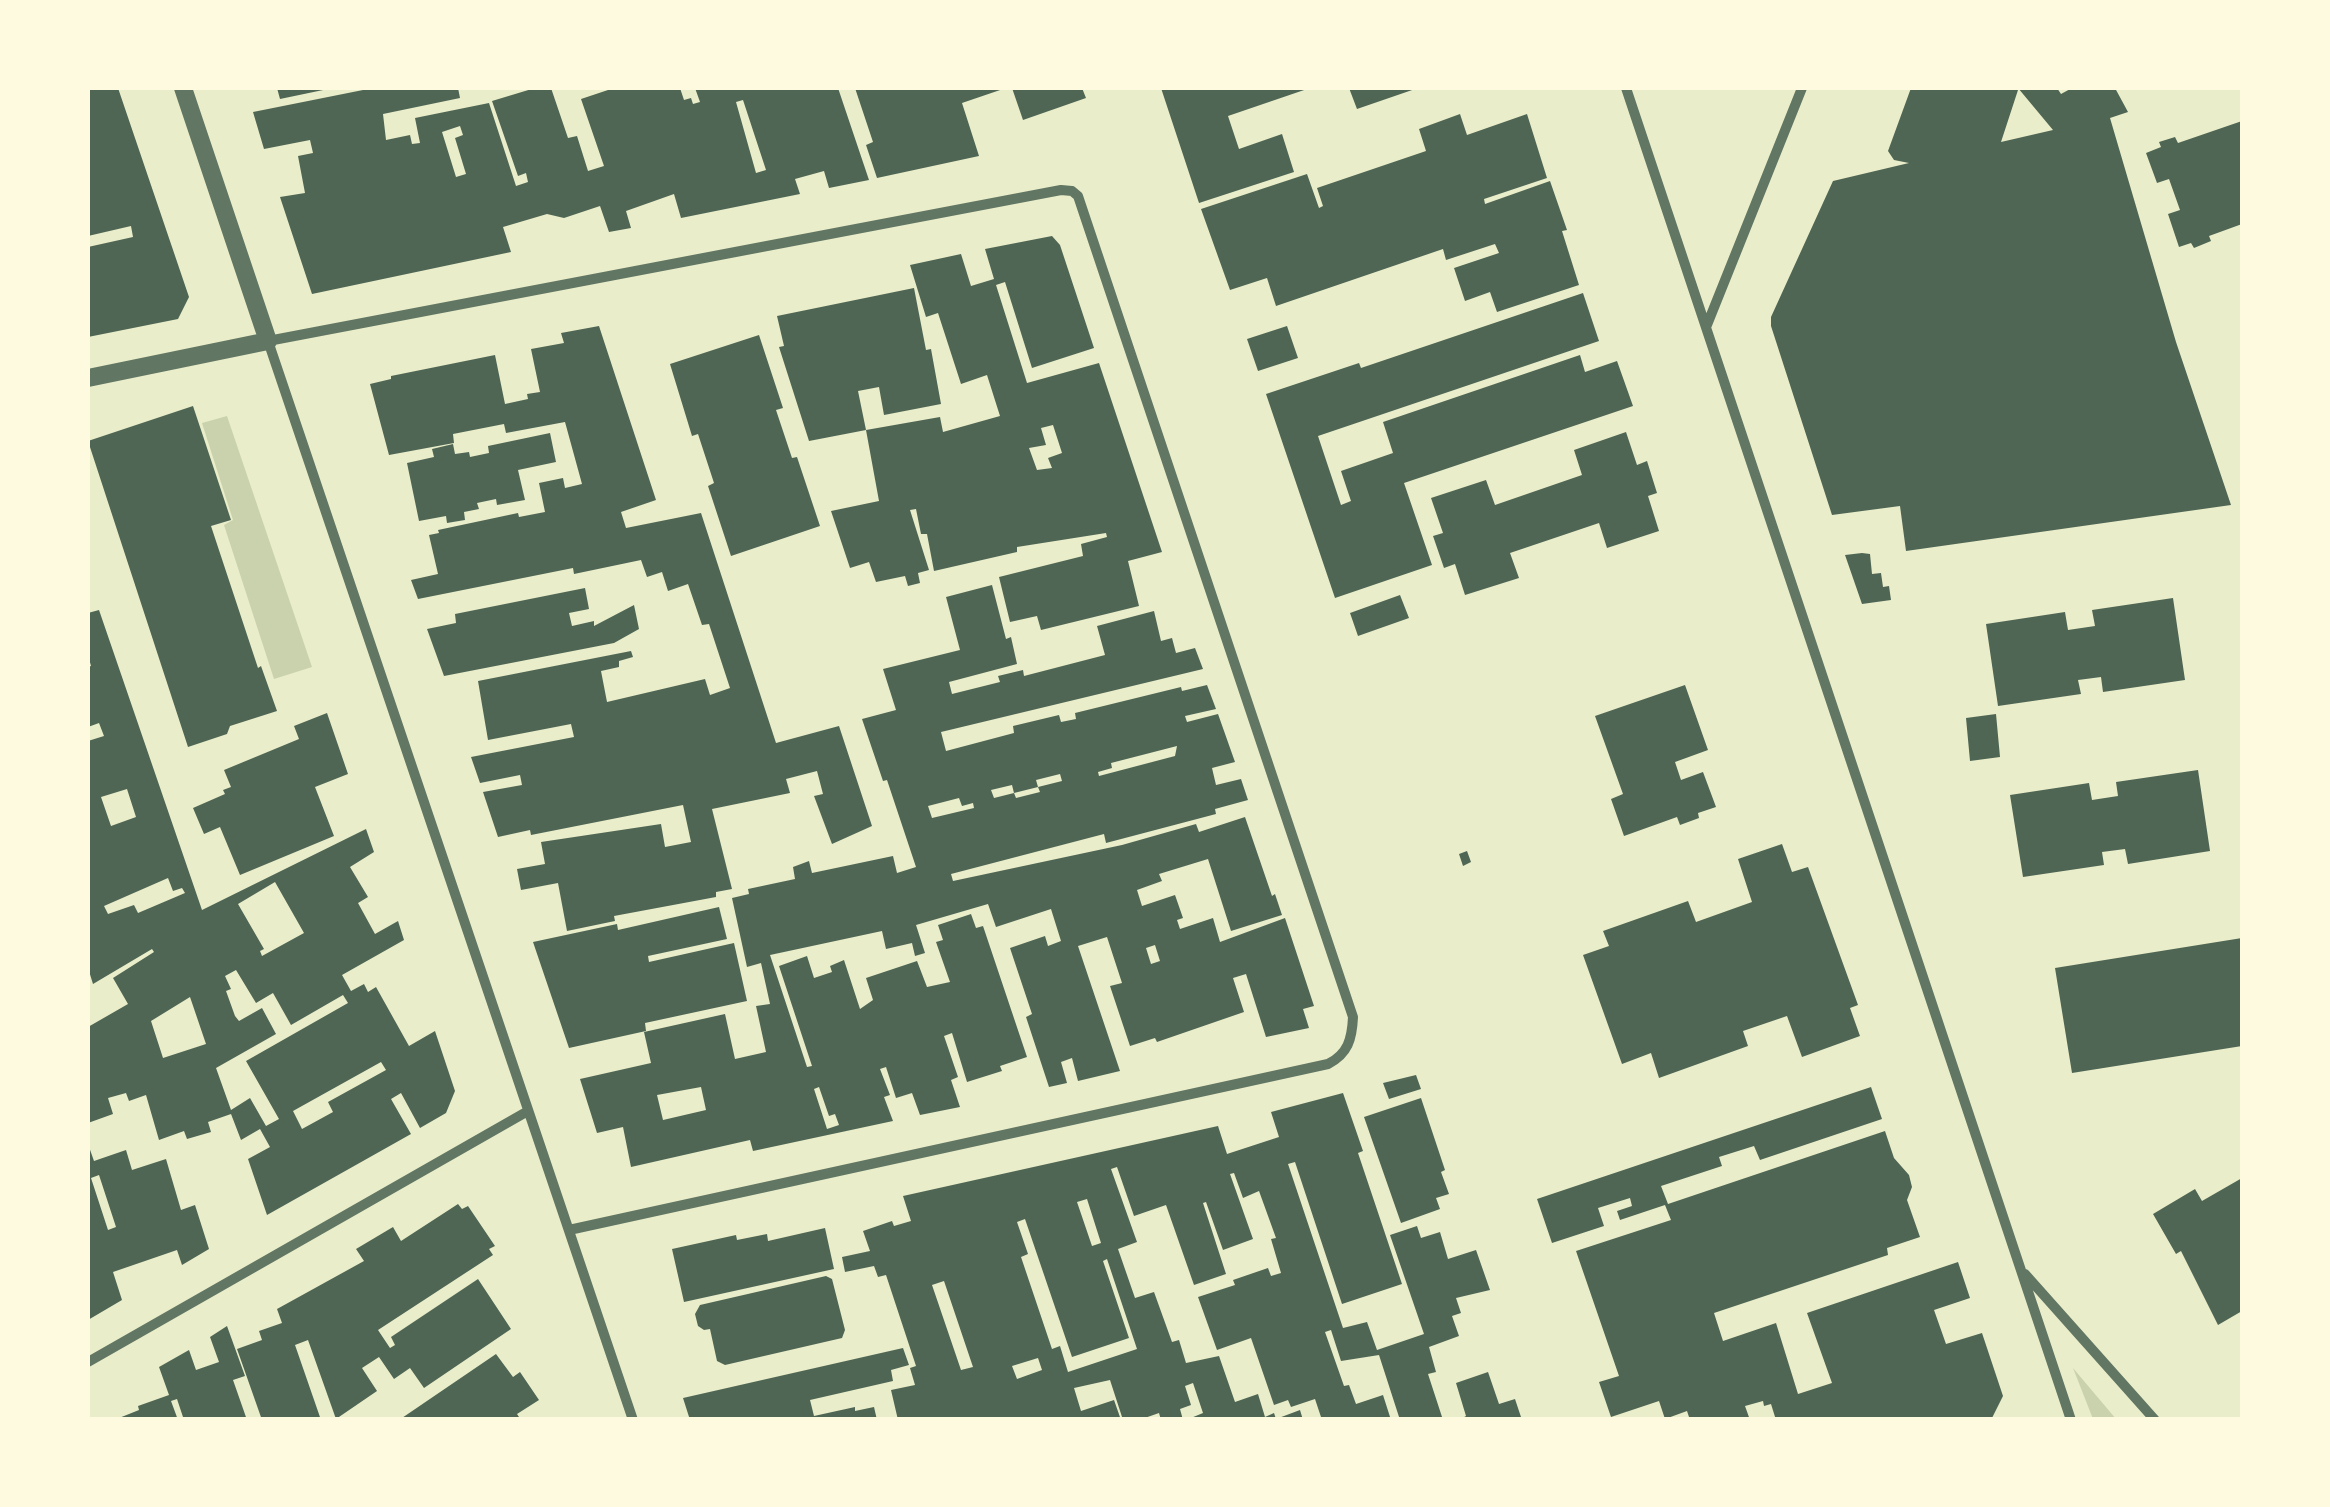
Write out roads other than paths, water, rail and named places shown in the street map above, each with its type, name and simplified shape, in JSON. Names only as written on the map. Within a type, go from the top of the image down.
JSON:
[{"type":"street","points":[[183,88],[634,1420]]},
{"type":"street","points":[[1626,88],[2069,1419]]},
{"type":"street","points":[[1706,325],[1802,88]]},
{"type":"street","points":[[88,378],[1060,190],[1078,196],[1353,1017],[1348,1047],[1328,1064],[570,1230]]},
{"type":"street","points":[[88,1362],[528,1111]]},
{"type":"street","points":[[2021,1270],[2156,1420]]}]
